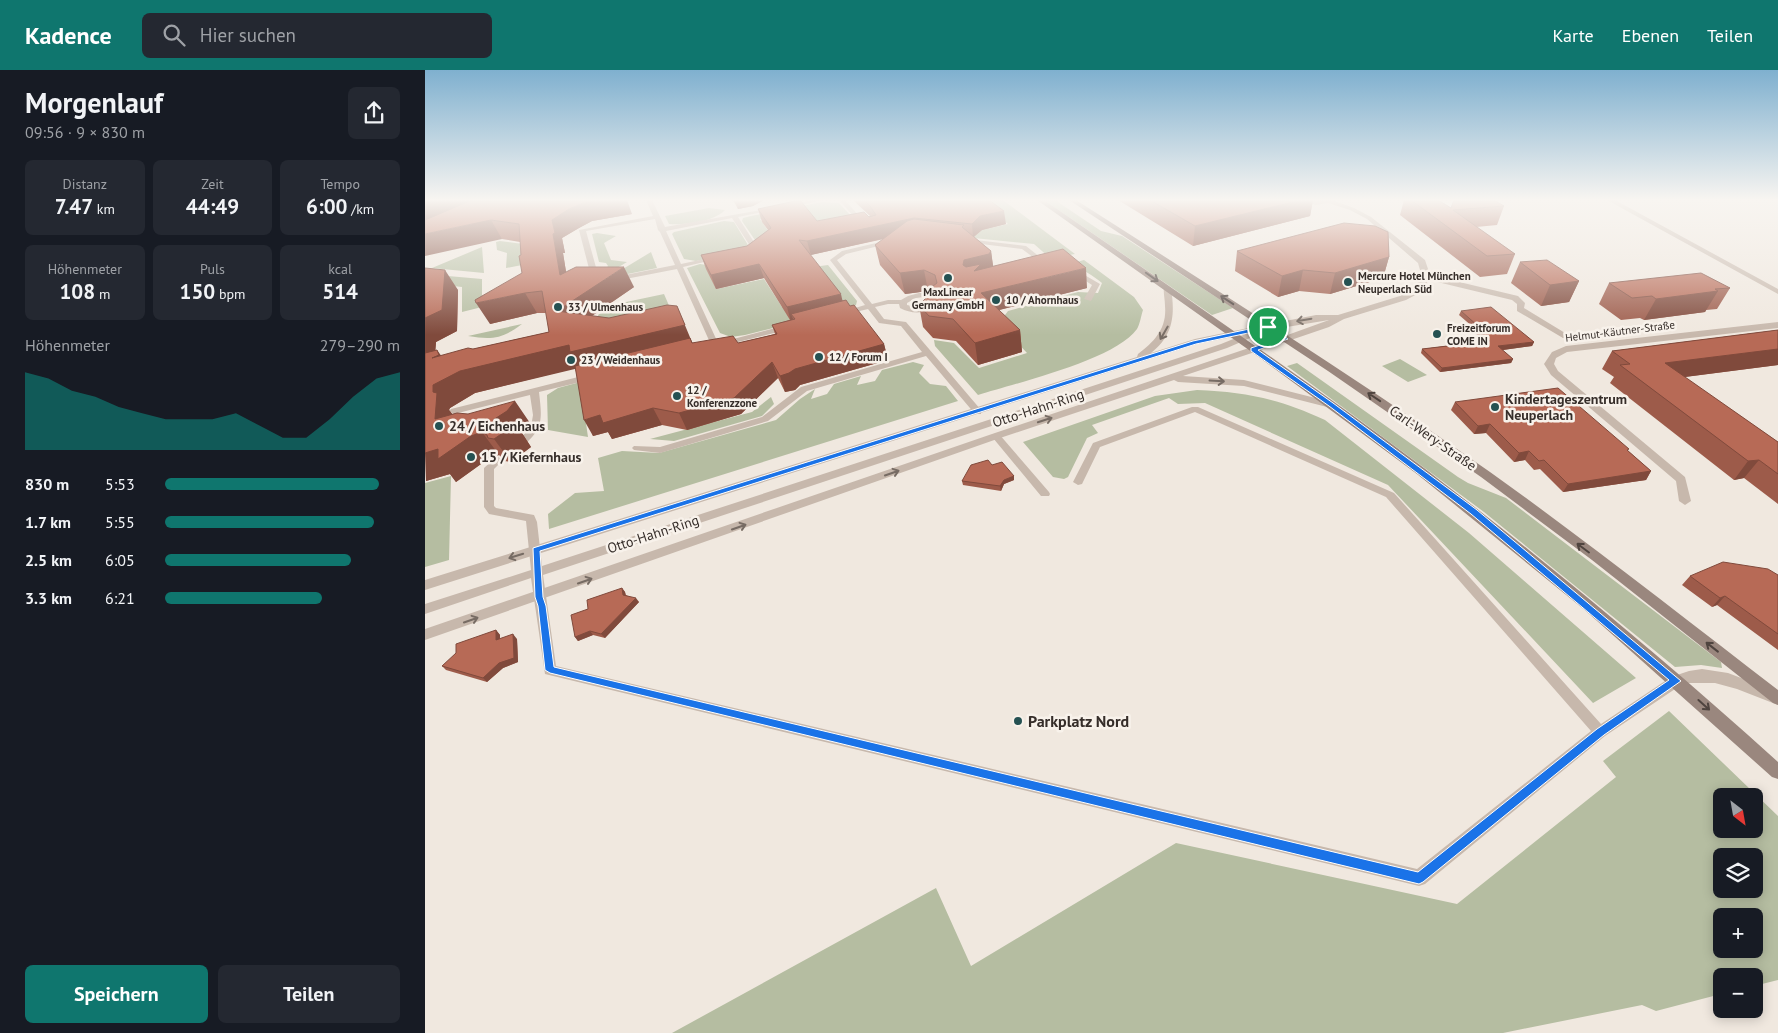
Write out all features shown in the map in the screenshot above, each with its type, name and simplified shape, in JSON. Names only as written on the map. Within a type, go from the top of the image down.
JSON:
[{"type":"main road","points":[[1105,245],[1331,405],[1474,512],[1677,681],[1778,772]]},
{"type":"main road","name":"Carl-Wery-Straße","points":[[1141,245],[1379,400],[1497,483],[1595,556],[1778,699]]},
{"type":"street","points":[[1341,317],[1411,294],[1423,284],[1426,277],[1422,262],[1402,245]]},
{"type":"street","points":[[1692,245],[1778,292]]},
{"type":"street","points":[[1426,277],[1515,298],[1521,303],[1520,309],[1567,336]]},
{"type":"street","points":[[1131,363],[1152,349],[1166,332],[1170,311],[1167,288]]},
{"type":"street","name":"Otto-Hahn-Ring","points":[[425,584],[978,412],[1195,342],[1236,337],[1268,327],[1317,318],[1341,317]]},
{"type":"street","name":"Otto-Hahn-Ring","points":[[425,636],[997,436],[1326,325],[1341,317]]},
{"type":"street","name":"Helmut-Käutner-Straße","points":[[1685,501],[1681,480],[1554,373],[1549,364],[1551,358],[1556,353],[1566,349],[1778,325]]},
{"type":"street","points":[[1168,379],[1244,383],[1331,405]]},
{"type":"street","name":"Carl-Wery-Straße","points":[[1677,681],[1686,676],[1721,677],[1778,699]]},
{"type":"lane","points":[[586,245],[597,284],[730,256]]},
{"type":"lane","points":[[668,245],[715,345]]},
{"type":"lane","points":[[739,254],[756,250],[753,245]]},
{"type":"lane","points":[[874,245],[843,252],[833,260],[882,321],[903,324],[978,412]]},
{"type":"lane","points":[[1004,245],[1024,247],[1051,264],[1038,267]]},
{"type":"lane","points":[[1067,266],[1080,276],[1090,278],[1096,284],[1088,299]]},
{"type":"lane","points":[[837,315],[888,302],[903,302]]},
{"type":"lane","points":[[705,348],[797,325]]},
{"type":"lane","name":"Otto-Hahn-Ring","points":[[425,609],[1236,337]]},
{"type":"lane","points":[[637,448],[660,450],[765,419],[804,389],[928,354]]},
{"type":"lane","points":[[454,411],[600,374]]},
{"type":"lane","points":[[519,444],[534,432],[538,425],[534,391]]},
{"type":"lane","points":[[1078,482],[1096,445],[1195,409],[1390,495],[1600,732]]},
{"type":"lane","points":[[997,436],[1045,494]]},
{"type":"lane","points":[[498,460],[489,468],[489,507],[493,511],[530,518],[532,522],[539,597],[542,606],[550,670],[1419,878],[1600,732],[1677,681]]},
{"type":"green space","points":[[496,245],[523,245],[522,265],[506,268],[507,253],[497,250]]},
{"type":"green space","points":[[595,245],[605,245],[611,260],[627,262],[607,274],[601,274],[608,266],[606,263],[599,262]]},
{"type":"green space","points":[[677,245],[748,245],[738,252],[696,261],[684,259]]},
{"type":"green space","points":[[778,245],[780,248],[759,246]]},
{"type":"green space","points":[[1035,245],[1063,245],[1075,254],[1050,258]]},
{"type":"green space","points":[[1110,245],[1136,245],[1233,308],[1212,315]]},
{"type":"green space","points":[[482,247],[484,273],[432,268]]},
{"type":"green space","points":[[651,252],[657,268],[608,278]]},
{"type":"green space","points":[[1084,260],[1134,297],[1143,310],[1137,329],[1125,340],[1108,351],[1063,369],[978,395],[935,346],[934,340],[954,343],[979,368],[1027,353],[999,323],[1008,311],[1078,292],[1098,293],[1102,283],[1073,263]]},
{"type":"green space","points":[[700,264],[707,265],[716,289],[764,279],[782,307],[813,267],[828,265],[857,301],[856,305],[851,309],[731,337],[720,333],[687,268]]},
{"type":"green space","points":[[425,274],[482,279],[482,307],[462,312],[462,287],[444,285]]},
{"type":"green space","points":[[664,294],[677,324],[604,335],[598,315],[612,305]]},
{"type":"green space","points":[[522,324],[508,333],[497,337],[468,336]]},
{"type":"green space","points":[[1400,359],[1427,375],[1408,382],[1382,366]]},
{"type":"green space","points":[[913,362],[924,365],[919,373],[930,384],[946,386],[958,401],[549,529],[548,514],[575,493],[604,491],[598,458],[622,451],[659,453],[776,420],[800,399],[815,389],[811,399],[827,394],[834,384],[861,376],[857,385],[875,381],[882,370]]},
{"type":"green space","points":[[1297,363],[1458,477],[1506,498],[1721,662],[1722,668],[1701,665],[1675,667],[1484,512],[1287,366]]},
{"type":"green space","points":[[599,377],[582,396],[588,437],[548,430],[547,395],[558,388]]},
{"type":"green space","points":[[1197,390],[1263,398],[1293,407],[1325,420],[1469,533],[1636,678],[1593,703],[1388,485],[1205,403],[1178,404],[1169,398],[1092,425],[1098,433],[1087,438],[1068,477],[1064,479],[1053,477],[1023,442],[1155,396]]},
{"type":"green space","points":[[771,397],[774,404],[762,416],[674,441],[650,439],[752,412]]},
{"type":"green space","points":[[451,476],[449,560],[425,567],[425,483]]},
{"type":"green space","points":[[1669,711],[1749,788],[1713,788],[1713,838],[1763,838],[1763,802],[1778,816],[1778,980],[1763,984],[1763,968],[1713,968],[1713,996],[1656,1011],[1642,1005],[1503,1033],[672,1033],[936,888],[971,966],[1176,843],[1457,904],[1616,777],[1603,761]]},
{"type":"building","points":[[520,245],[555,245],[560,275],[576,267],[624,267],[557,311],[609,318],[667,305],[677,306],[685,325],[570,352],[569,345],[460,371],[433,385],[433,392],[437,393],[435,419],[457,413],[468,414],[515,401],[507,411],[493,420],[497,421],[497,424],[502,427],[516,424],[494,439],[488,438],[482,432],[471,436],[438,459],[438,449],[425,453],[425,353],[437,350],[439,355],[432,358],[468,348],[473,349],[549,332],[542,291],[476,303],[475,300],[522,273],[519,256],[521,255]]},
{"type":"building","points":[[803,245],[841,294],[787,307],[759,264],[711,275],[701,255],[747,246]]},
{"type":"building","points":[[875,245],[984,245],[991,251],[989,254],[964,260],[963,265],[966,267],[981,264],[974,271],[1063,249],[1086,268],[981,293],[1020,330],[975,343],[953,319],[929,316],[919,305],[934,290],[929,289],[937,283],[935,275],[924,270],[900,273]]},
{"type":"building","points":[[1260,245],[1389,245],[1389,257],[1335,273],[1303,270],[1282,276],[1237,251]]},
{"type":"building","points":[[1472,245],[1502,245],[1515,254],[1487,256]]},
{"type":"building","points":[[1547,260],[1579,281],[1550,285],[1520,262]]},
{"type":"building","points":[[425,268],[445,270],[442,310],[425,318]]},
{"type":"building","points":[[1701,273],[1730,288],[1656,299],[1652,296],[1632,298],[1609,283]]},
{"type":"building","points":[[846,300],[850,306],[854,305],[884,344],[795,369],[780,376],[772,362],[734,398],[679,413],[653,408],[603,423],[600,415],[584,420],[575,366],[690,338],[692,343],[733,336],[738,343],[777,334],[772,325],[795,319],[791,314]]},
{"type":"building","points":[[1491,307],[1534,342],[1498,346],[1513,359],[1442,368],[1422,349],[1490,341],[1473,326],[1478,326],[1461,311]]},
{"type":"building","points":[[1778,330],[1778,349],[1665,363],[1778,442],[1778,474],[1759,460],[1748,461],[1620,365],[1630,364],[1612,351]]},
{"type":"building","points":[[1558,388],[1629,449],[1627,450],[1651,471],[1568,484],[1544,460],[1539,461],[1529,451],[1519,453],[1490,424],[1478,426],[1455,402]]},
{"type":"building","points":[[988,460],[992,465],[1002,462],[1014,476],[1004,480],[1000,486],[962,481],[971,465]]},
{"type":"building","points":[[1723,562],[1768,569],[1778,575],[1778,634],[1725,596],[1720,598],[1690,576]]},
{"type":"building","points":[[622,588],[623,595],[636,598],[601,634],[590,631],[575,637],[571,615],[588,609],[587,600]]},
{"type":"building","points":[[496,630],[496,640],[513,634],[514,658],[499,663],[483,678],[442,666],[456,653],[456,644]]},
{"type":"place","name":"MaxLinear Germany GmbH","points":[[948,278]]},
{"type":"place","name":"Mercure Hotel München Neuperlach Süd","points":[[1348,282]]},
{"type":"place","name":"10 / Ahornhaus","points":[[996,300]]},
{"type":"place","name":"33 / Ulmenhaus","points":[[558,307]]},
{"type":"place","name":"Freizeitforum COME IN","points":[[1437,334]]},
{"type":"place","name":"12 / Forum I","points":[[819,357]]},
{"type":"place","name":"23 / Weidenhaus","points":[[571,360]]},
{"type":"place","name":"12 / Konferenzzone","points":[[677,396]]},
{"type":"place","name":"Kindertageszentrum Neuperlach","points":[[1495,407]]},
{"type":"place","name":"24 / Eichenhaus","points":[[439,426]]},
{"type":"place","name":"15 / Kiefernhaus","points":[[471,457]]},
{"type":"place","name":"Parkplatz Nord","points":[[1018,721]]},
{"type":"route","points":[[1268,327],[1285,339],[1253,350],[1331,405],[1474,512],[1677,681],[1600,732],[1419,878],[550,670],[542,606],[539,597],[535,550],[978,412],[1195,342],[1268,327]]}]
